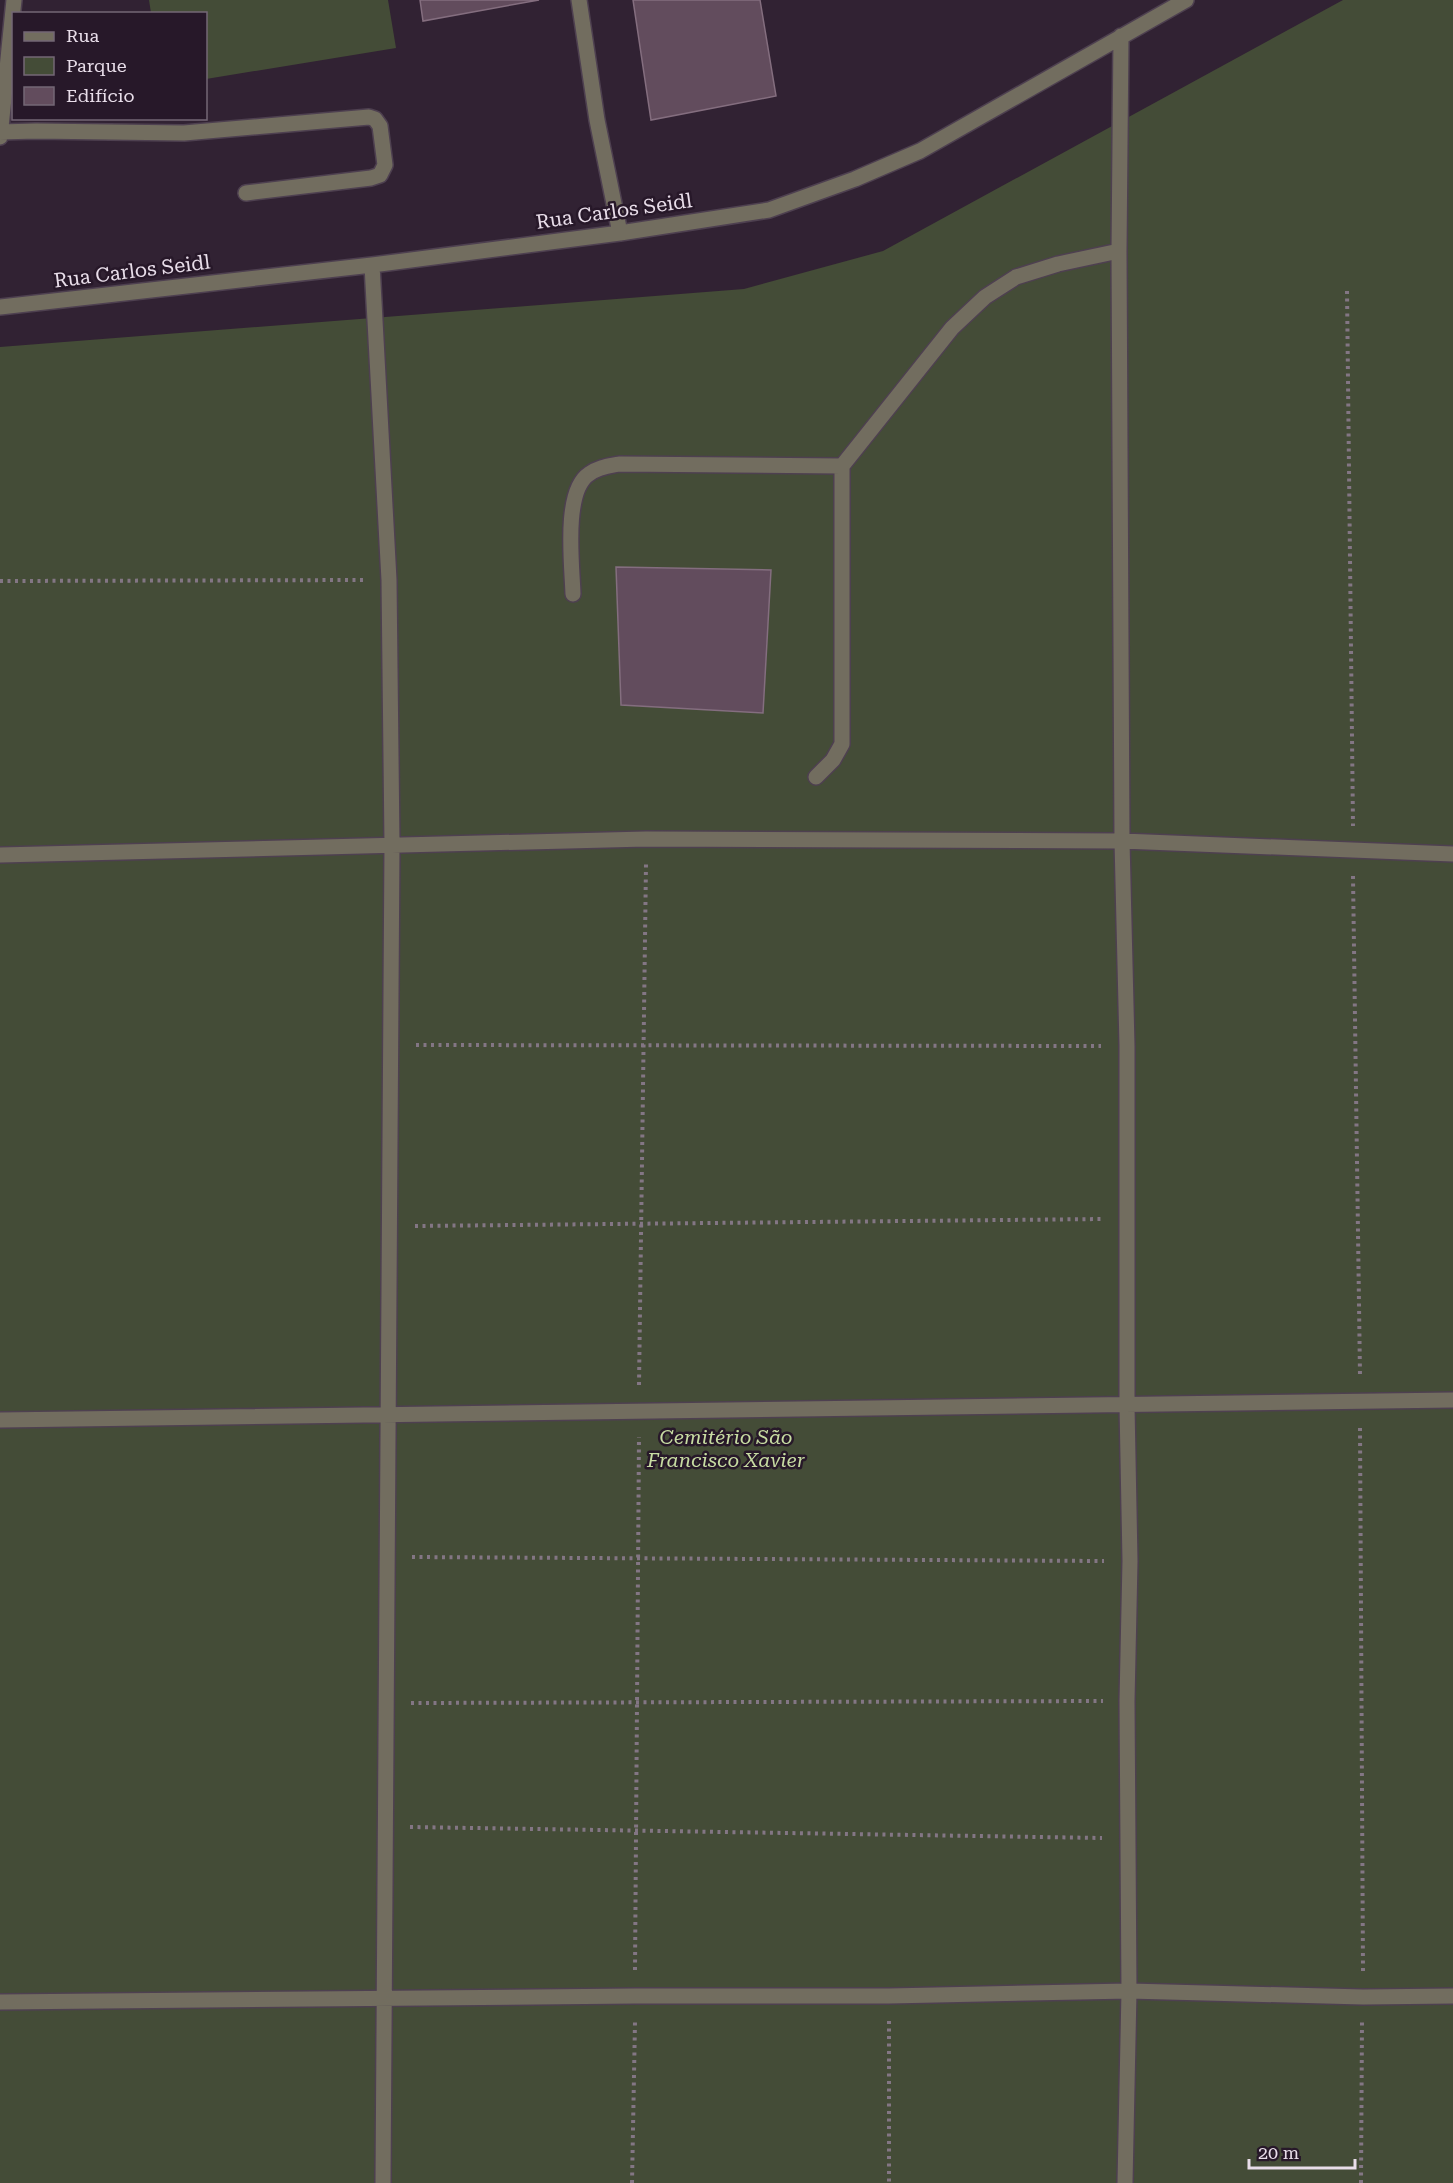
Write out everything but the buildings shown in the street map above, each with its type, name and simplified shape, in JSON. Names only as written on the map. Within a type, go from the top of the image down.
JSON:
[{"type":"street","points":[[579,0],[597,120],[620,233]]},
{"type":"street","name":"Rua Carlos Seidl","points":[[0,307],[372,265],[620,233],[769,210],[855,179],[920,151],[1186,0]]},
{"type":"street","points":[[0,137],[12,19]]},
{"type":"street","points":[[1121,36],[1119,251],[1122,842],[1127,1046],[1127,1406],[1130,1561],[1127,1701],[1129,1991],[1125,2183]]},
{"type":"street","points":[[0,132],[36,130],[184,132],[369,117],[375,119],[380,126],[384,165],[380,175],[372,178],[246,193]]},
{"type":"street","points":[[816,777],[833,760],[842,744],[842,466],[952,328],[986,297],[1016,277],[1058,264],[1119,251]]},
{"type":"street","points":[[372,265],[389,580],[392,844],[383,2183]]},
{"type":"street","points":[[573,594],[572,507],[578,485],[588,474],[602,467],[619,464],[842,466]]},
{"type":"street","points":[[0,855],[646,839],[1122,842],[1453,854]]},
{"type":"street","points":[[0,1420],[1453,1400]]},
{"type":"street","points":[[0,2002],[889,1996],[1129,1991],[1363,1997],[1453,1996]]},
{"type":"path","points":[[1347,291],[1360,1402],[1363,1997],[1361,2183]]},
{"type":"path","points":[[0,581],[389,580]]},
{"type":"path","points":[[632,2183],[646,839]]},
{"type":"path","points":[[391,1045],[1127,1046]]},
{"type":"path","points":[[390,1226],[1127,1219]]},
{"type":"path","points":[[387,1556],[1130,1561]]},
{"type":"path","points":[[387,1703],[1127,1701]]},
{"type":"path","points":[[386,1826],[1128,1838]]},
{"type":"path","points":[[889,1996],[889,2183]]},
{"type":"green space","points":[[149,0],[388,0],[396,48],[207,79],[207,12],[151,12]]},
{"type":"green space","name":"Cemitério São Francisco Xavier","points":[[1343,0],[1453,0],[1453,2183],[0,2183],[0,347],[744,289],[883,251]],"holes":[[[616,567],[771,570],[763,713],[621,705]]]}]
